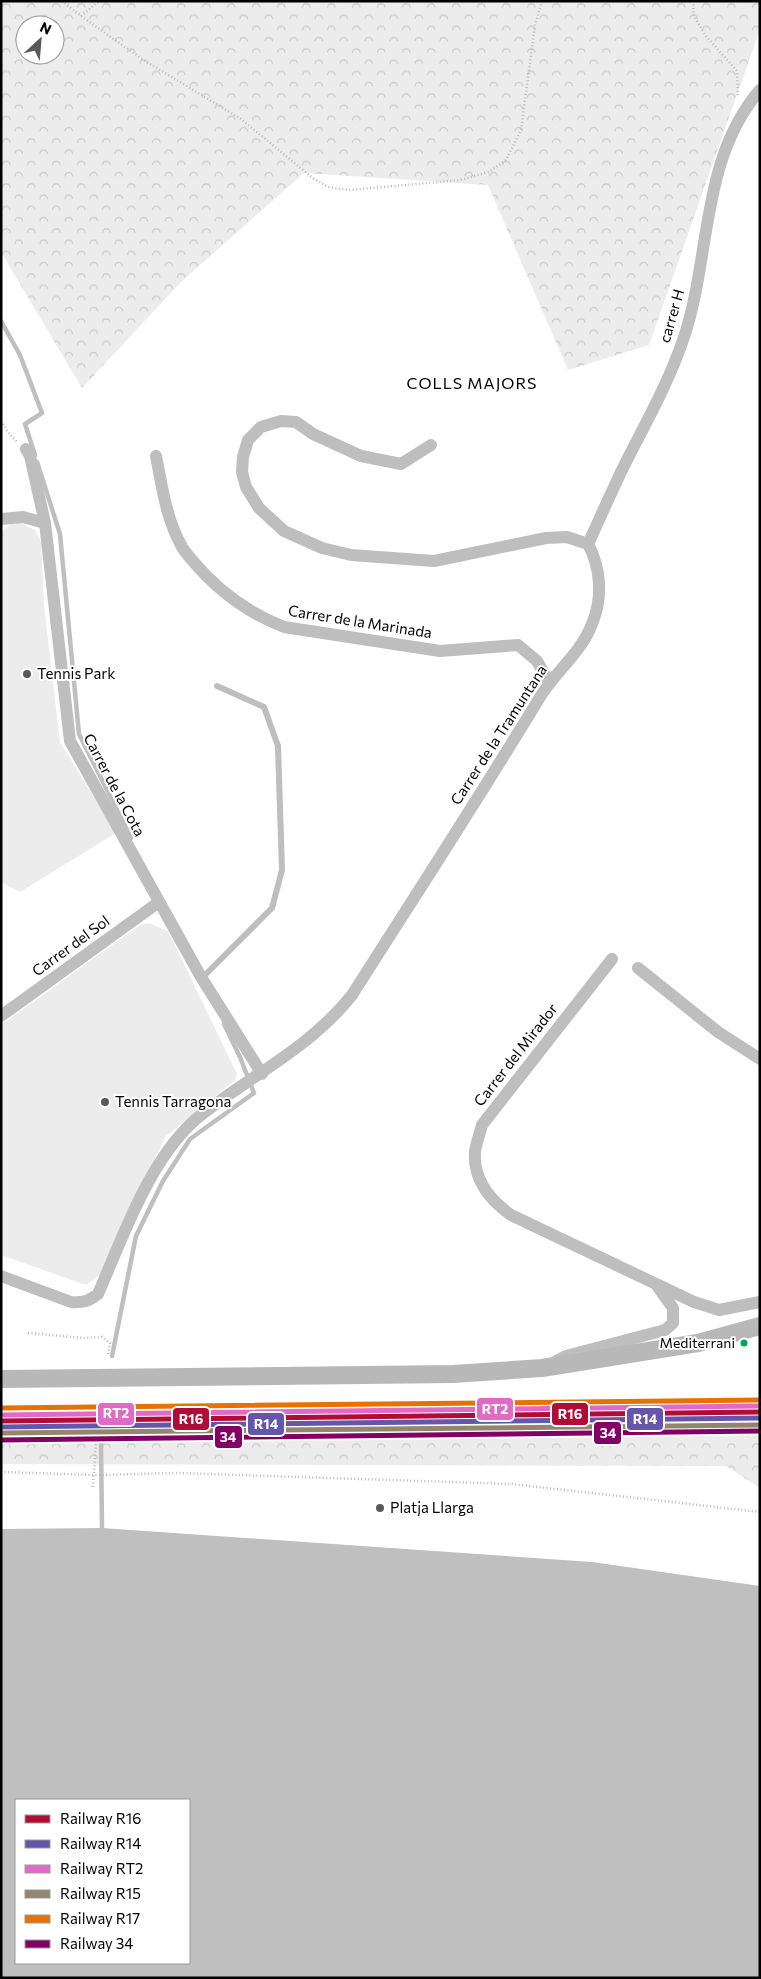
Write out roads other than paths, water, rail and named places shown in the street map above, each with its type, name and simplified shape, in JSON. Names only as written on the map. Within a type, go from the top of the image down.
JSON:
[{"type":"street","name":"carrer H","points":[[588,544],[622,470],[668,381],[685,335],[695,298],[711,204],[727,143],[739,118],[760,90]]},
{"type":"street","points":[[430,445],[401,464],[361,456],[313,434],[296,422],[281,421],[261,428],[248,440],[242,457],[242,472],[246,487],[259,508],[284,532],[322,548],[351,555],[412,561],[434,561],[546,538],[567,537],[588,544]]},
{"type":"street","name":"Carrer de la Cota","points":[[28,453],[45,523],[70,741],[201,978],[259,1076]]},
{"type":"street","name":"Carrer de la Marinada","points":[[156,456],[169,514],[181,546],[201,571],[244,608],[284,627],[440,651],[518,645],[537,661],[550,682]]},
{"type":"street","points":[[1,519],[23,517],[45,523]]},
{"type":"street","name":"Carrer de la Tramuntana","points":[[1,1276],[72,1302],[81,1303],[90,1300],[98,1294],[139,1201],[162,1161],[185,1130],[201,1116],[323,1028],[352,995],[550,682],[577,652],[593,624],[599,594],[599,573],[594,554],[588,544]]},
{"type":"street","name":"Carrer del Sol","points":[[1,1016],[159,902]]},
{"type":"street","name":"Carrer del Mirador","points":[[612,959],[482,1125],[475,1153],[479,1179],[493,1202],[511,1215],[694,1302],[719,1310],[760,1302]]},
{"type":"street","points":[[638,968],[718,1032],[760,1059]]},
{"type":"street","name":"Carrer del Mirador","points":[[542,1368],[566,1356],[665,1330],[672,1323],[673,1308],[658,1286]]},
{"type":"street","points":[[1,1379],[443,1374],[542,1368],[698,1343],[760,1326]]},
{"type":"lane","points":[[201,978],[272,908],[282,870],[280,780],[276,738],[264,707],[217,686]]},
{"type":"waterway","points":[[1,321],[20,355],[42,413],[25,424],[35,455]]},
{"type":"waterway","points":[[37,462],[60,534],[79,734],[131,838]]},
{"type":"waterway","points":[[112,1356],[136,1236],[163,1181],[190,1139],[254,1093],[240,1057],[224,1024]]},
{"type":"waterway","points":[[101,1443],[102,1528]]},
{"type":"rail line","name":"R17","points":[[1,1408],[760,1400]]},
{"type":"rail line","name":"RT2","points":[[1,1415],[760,1406]]},
{"type":"rail line","name":"R16","points":[[1,1421],[760,1412]]},
{"type":"rail line","name":"R14","points":[[1,1427],[760,1418]]},
{"type":"rail line","name":"R15","points":[[1,1433],[760,1425]]},
{"type":"rail line","name":"34","points":[[1,1440],[760,1431]]},
{"type":"place","name":"Tennis Park","points":[[27,674]]},
{"type":"place","name":"Tennis Tarragona","points":[[105,1102]]},
{"type":"place","name":"Mediterrani","points":[[744,1343]]},
{"type":"place","name":"Platja Llarga","points":[[380,1508]]},
{"type":"district","name":"COLLS MAJORS","points":[[472,383]]}]
